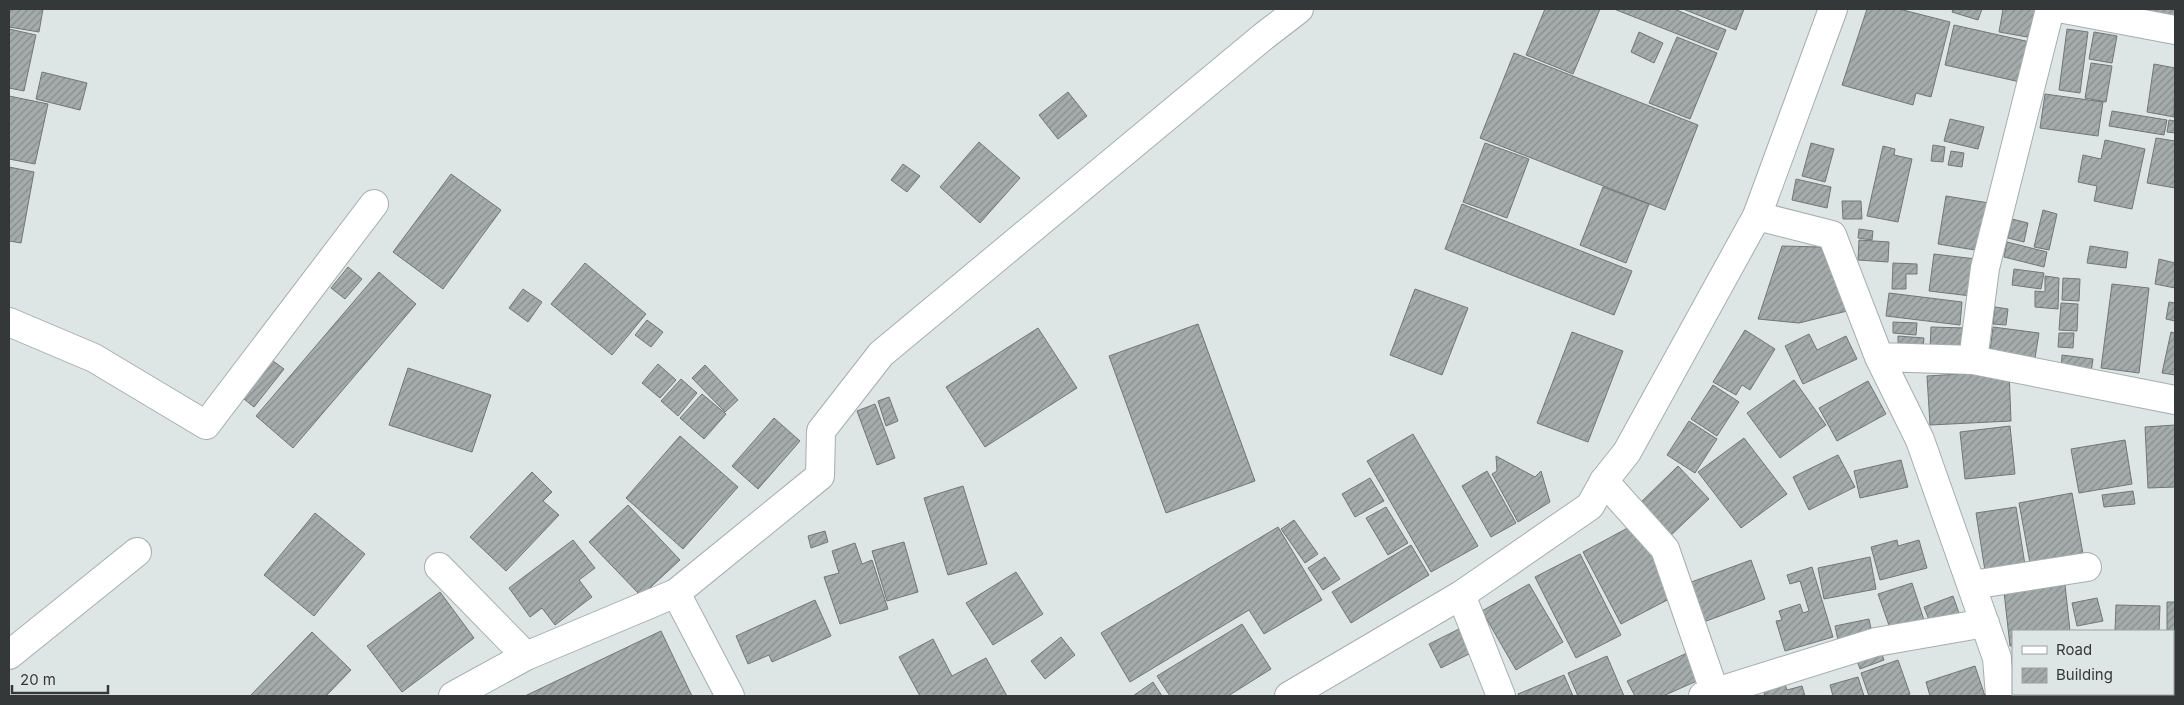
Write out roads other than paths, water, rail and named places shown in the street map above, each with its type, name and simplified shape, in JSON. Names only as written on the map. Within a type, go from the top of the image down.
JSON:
[{"type":"street","points":[[453,696],[526,656],[676,593],[820,476],[820,431],[882,354],[1264,36],[1299,9]]},
{"type":"street","points":[[1289,696],[1461,595],[1590,506],[1604,481],[1627,452],[1757,216],[1833,9]]},
{"type":"street","points":[[1974,360],[1986,268],[2050,9]]},
{"type":"street","points":[[2064,9],[2175,30]]},
{"type":"street","points":[[9,322],[94,358],[206,425],[374,204]]},
{"type":"street","points":[[1757,216],[1832,235],[1879,357],[1920,440],[1996,658],[2000,696]]},
{"type":"street","points":[[1879,357],[1974,360],[2175,400]]},
{"type":"street","points":[[1604,481],[1665,549],[1711,695],[1876,642],[1985,623]]},
{"type":"street","points":[[9,655],[137,552]]},
{"type":"street","points":[[439,567],[526,656]]},
{"type":"street","points":[[1972,585],[2087,567]]},
{"type":"street","points":[[676,593],[730,696]]},
{"type":"street","points":[[1461,595],[1501,696]]}]
